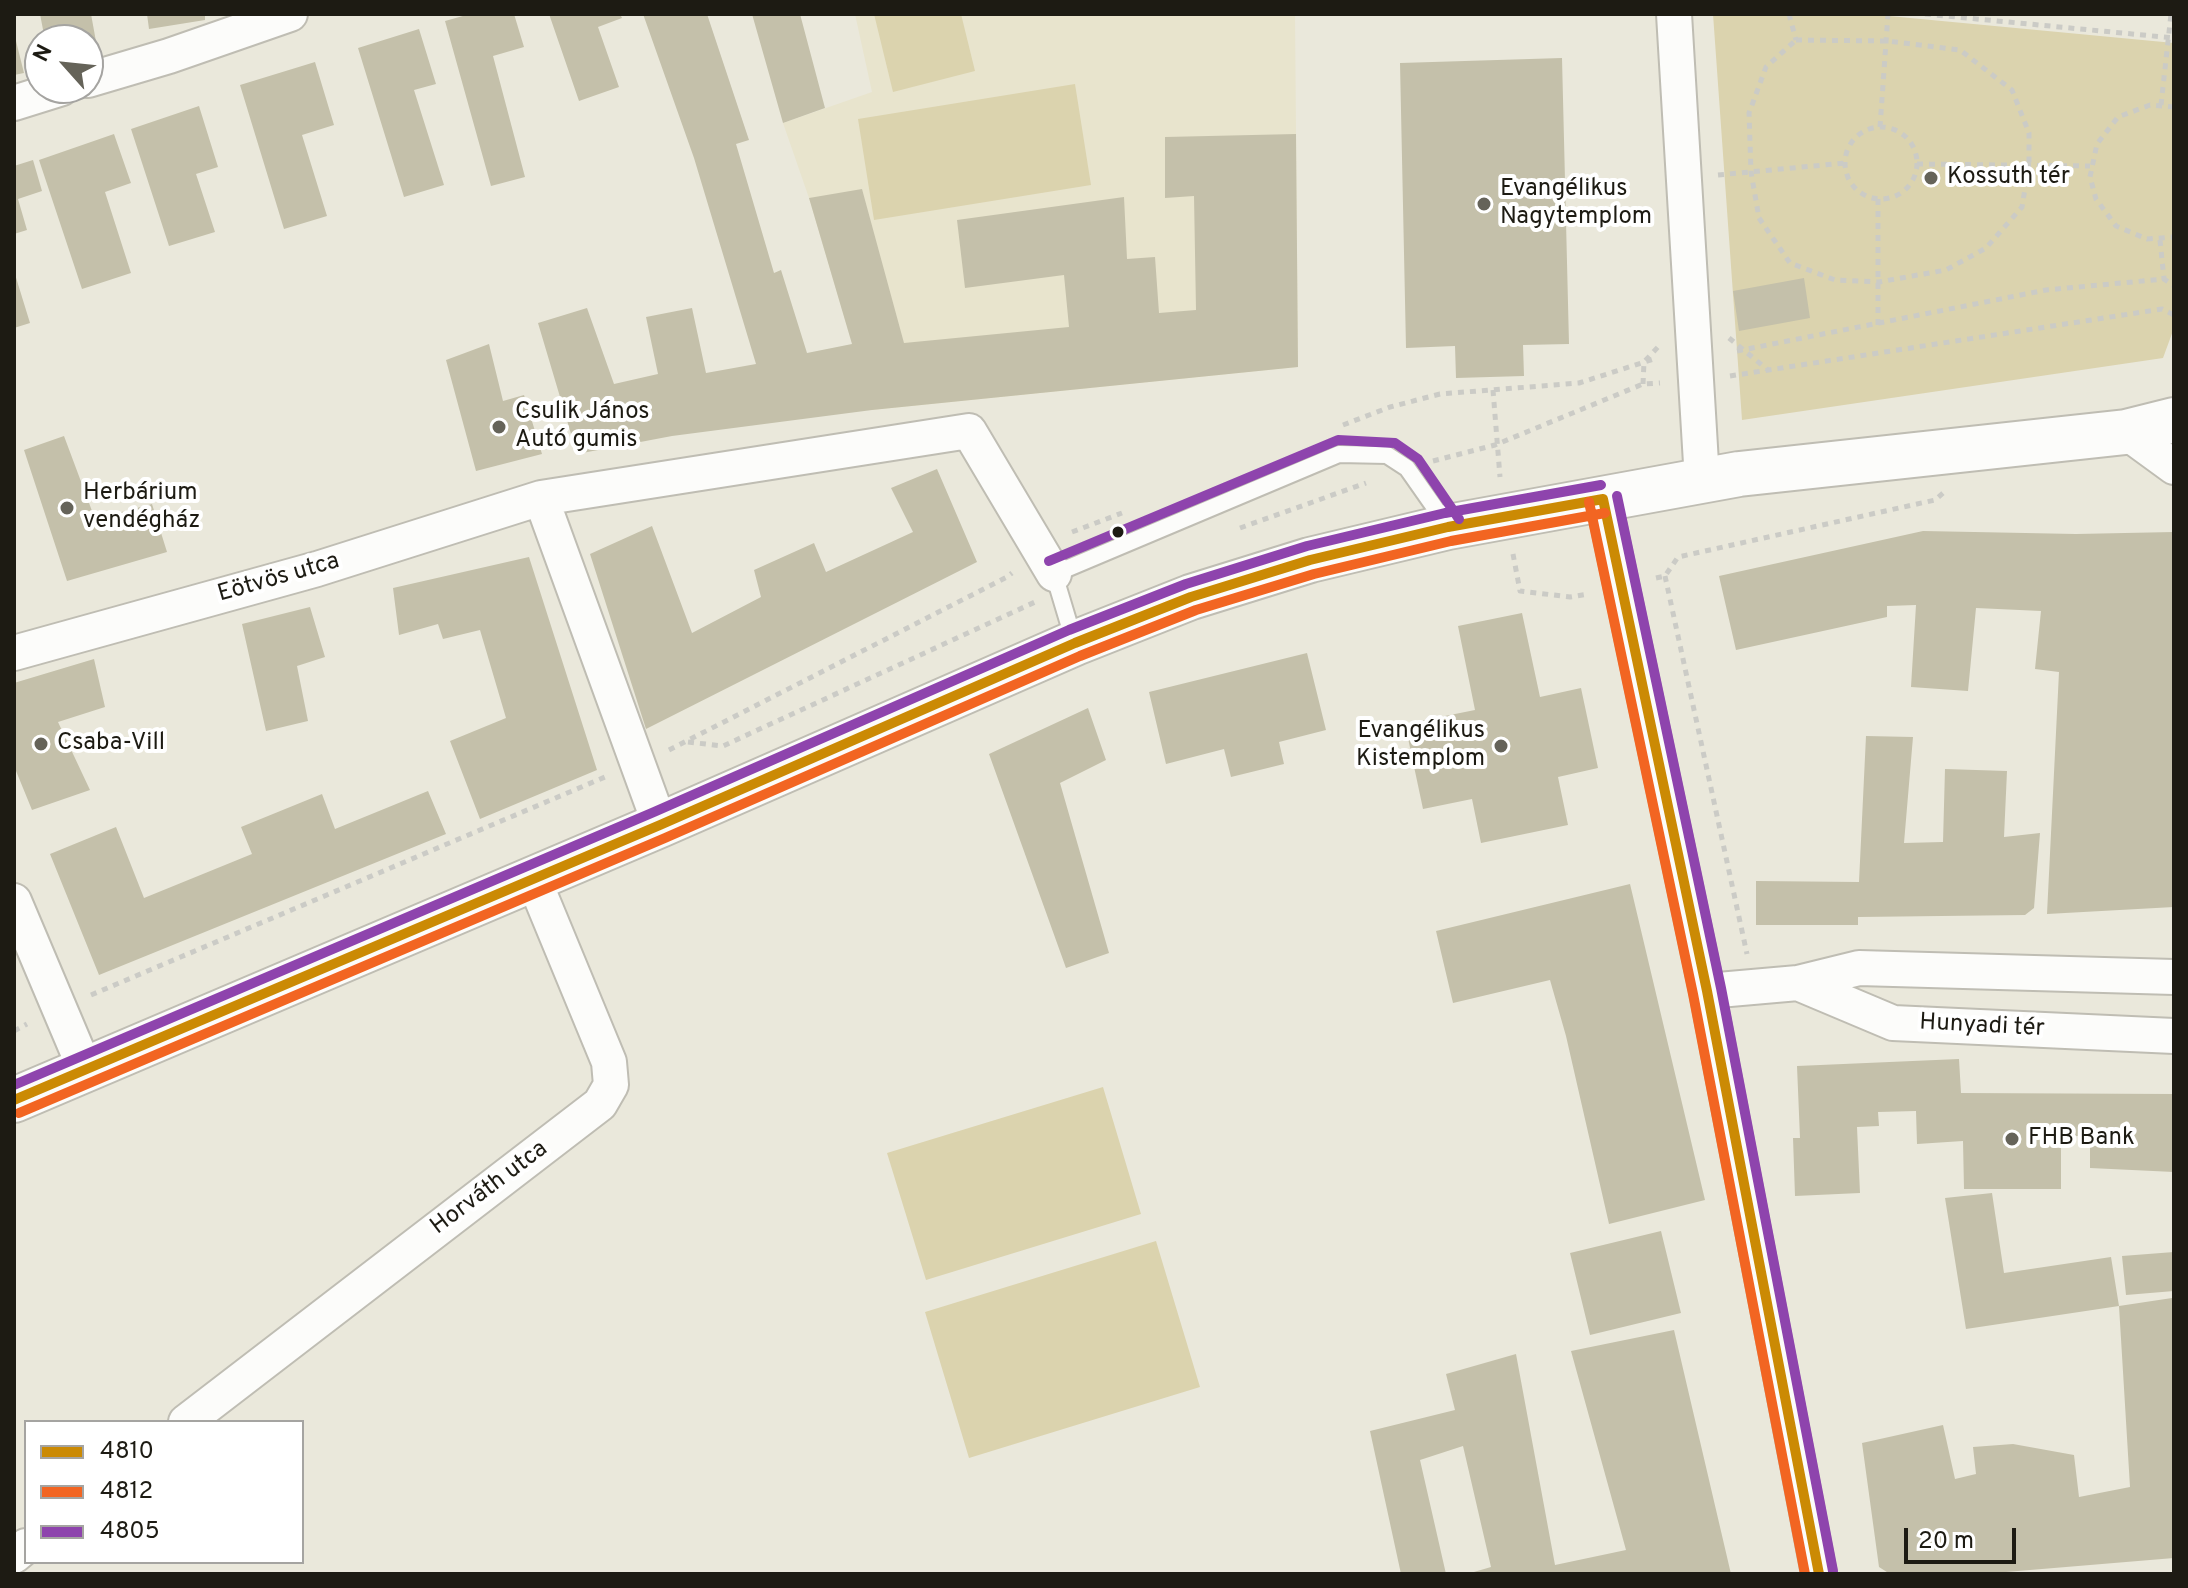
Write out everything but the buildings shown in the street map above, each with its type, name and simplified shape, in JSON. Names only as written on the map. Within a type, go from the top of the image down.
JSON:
[{"type":"main road","points":[[14,1100],[660,825],[1075,643],[1191,597],[1310,560],[1448,527],[1702,480],[2126,432],[2174,420]]},
{"type":"street","points":[[104,75],[290,14]]},
{"type":"street","points":[[1674,14],[1702,480]]},
{"type":"street","name":"Eötvös utca","points":[[14,653],[317,569],[541,498],[969,431],[1054,574]]},
{"type":"street","points":[[2126,432],[2174,467]]},
{"type":"street","points":[[541,498],[660,825]]},
{"type":"street","points":[[1603,499],[1707,991],[1819,1574]]},
{"type":"street","name":"Horváth utca","points":[[189,1420],[600,1104],[611,1085],[609,1062],[533,878]]},
{"type":"street","points":[[14,901],[85,1069]]},
{"type":"street","name":"Hunyadi tér","points":[[1707,991],[1798,983],[1859,968],[2174,977]]},
{"type":"street","name":"Hunyadi tér","points":[[1798,983],[1893,1023],[2174,1036]]},
{"type":"lane","points":[[1075,643],[1054,574],[1339,454],[1387,455],[1407,468],[1448,527]]},
{"type":"path","points":[[1789,14],[1796,40]]},
{"type":"path","points":[[1880,127],[1888,14]]},
{"type":"path","points":[[1925,14],[2171,38]]},
{"type":"path","points":[[2161,105],[2171,38],[2171,14]]},
{"type":"path","points":[[1796,40],[1887,41],[1960,50],[2012,90],[2029,133],[2029,164],[2022,207],[1986,248],[1946,270],[1879,282],[1835,280],[1790,263],[1759,218],[1751,172],[1749,113],[1766,67],[1796,40]]},
{"type":"path","points":[[2174,107],[2139,107],[2118,117],[2102,134],[2090,166],[2096,199],[2116,226],[2137,237],[2160,240],[2174,237]]},
{"type":"path","points":[[1880,127],[1891,128],[1910,141],[1917,164],[1910,184],[1902,192],[1878,199],[1852,185],[1845,163],[1846,152],[1859,134],[1880,127]]},
{"type":"path","points":[[1684,178],[1845,163]]},
{"type":"path","points":[[1917,164],[2090,166]]},
{"type":"path","points":[[1878,199],[1878,325]]},
{"type":"path","points":[[2160,240],[2164,279],[2174,286]]},
{"type":"path","points":[[1737,351],[2046,290],[2174,277]]},
{"type":"path","points":[[1420,464],[1495,445],[1643,384],[1742,376],[2162,309],[2174,315]]},
{"type":"path","points":[[1493,390],[1495,445]]},
{"type":"path","points":[[1621,587],[1665,576],[1678,557],[1935,500]]},
{"type":"path","points":[[1665,576],[1754,987]]},
{"type":"path","points":[[14,1031],[61,1008],[686,742],[723,746],[1016,610]]},
{"type":"shaded area","points":[[855,14],[1295,14],[1298,367],[872,410],[809,198],[783,123],[872,92]]},
{"type":"shaded area","points":[[874,14],[961,14],[975,71],[893,92]]},
{"type":"shaded area","name":"Kossuth tér","points":[[1713,14],[1868,14],[2174,43],[2174,328],[2163,358],[1742,420]]},
{"type":"shaded area","points":[[1075,84],[1091,185],[874,220],[858,119]]},
{"type":"shaded area","points":[[1103,1087],[1141,1214],[926,1280],[887,1153]]},
{"type":"shaded area","points":[[1156,1241],[1200,1387],[969,1458],[925,1312]]},
{"type":"transit line","name":"4805","points":[[1049,561],[1338,440],[1395,443],[1418,459],[1459,519]]},
{"type":"transit line","name":"4805","points":[[14,1085],[654,812],[1069,630],[1186,584],[1307,546],[1445,513],[1601,485]]},
{"type":"transit line","name":"4805","points":[[1617,496],[1721,988],[1833,1571]]},
{"type":"transit line","name":"4810","points":[[1603,499],[1707,991],[1819,1574]]},
{"type":"transit line","name":"4810","points":[[14,1100],[660,825],[1075,643],[1191,597],[1310,560],[1448,527],[1603,499]]},
{"type":"transit line","name":"4812","points":[[1589,502],[1693,994],[1805,1574]]},
{"type":"transit line","name":"4812","points":[[19,1113],[665,838],[1080,656],[1196,610],[1314,574],[1451,541],[1605,513]]},
{"type":"place","name":"Kossuth tér","points":[[1931,178]]},
{"type":"place","name":"Evangélikus Nagytemplom","points":[[1484,204]]},
{"type":"place","name":"Csulik János Autó gumis","points":[[499,427]]},
{"type":"place","name":"Herbárium vendégház","points":[[67,508]]},
{"type":"place","name":"Csaba-Vill","points":[[41,744]]},
{"type":"place","name":"Evangélikus Kistemplom","points":[[1501,746]]},
{"type":"place","name":"FHB Bank","points":[[2012,1139]]}]
